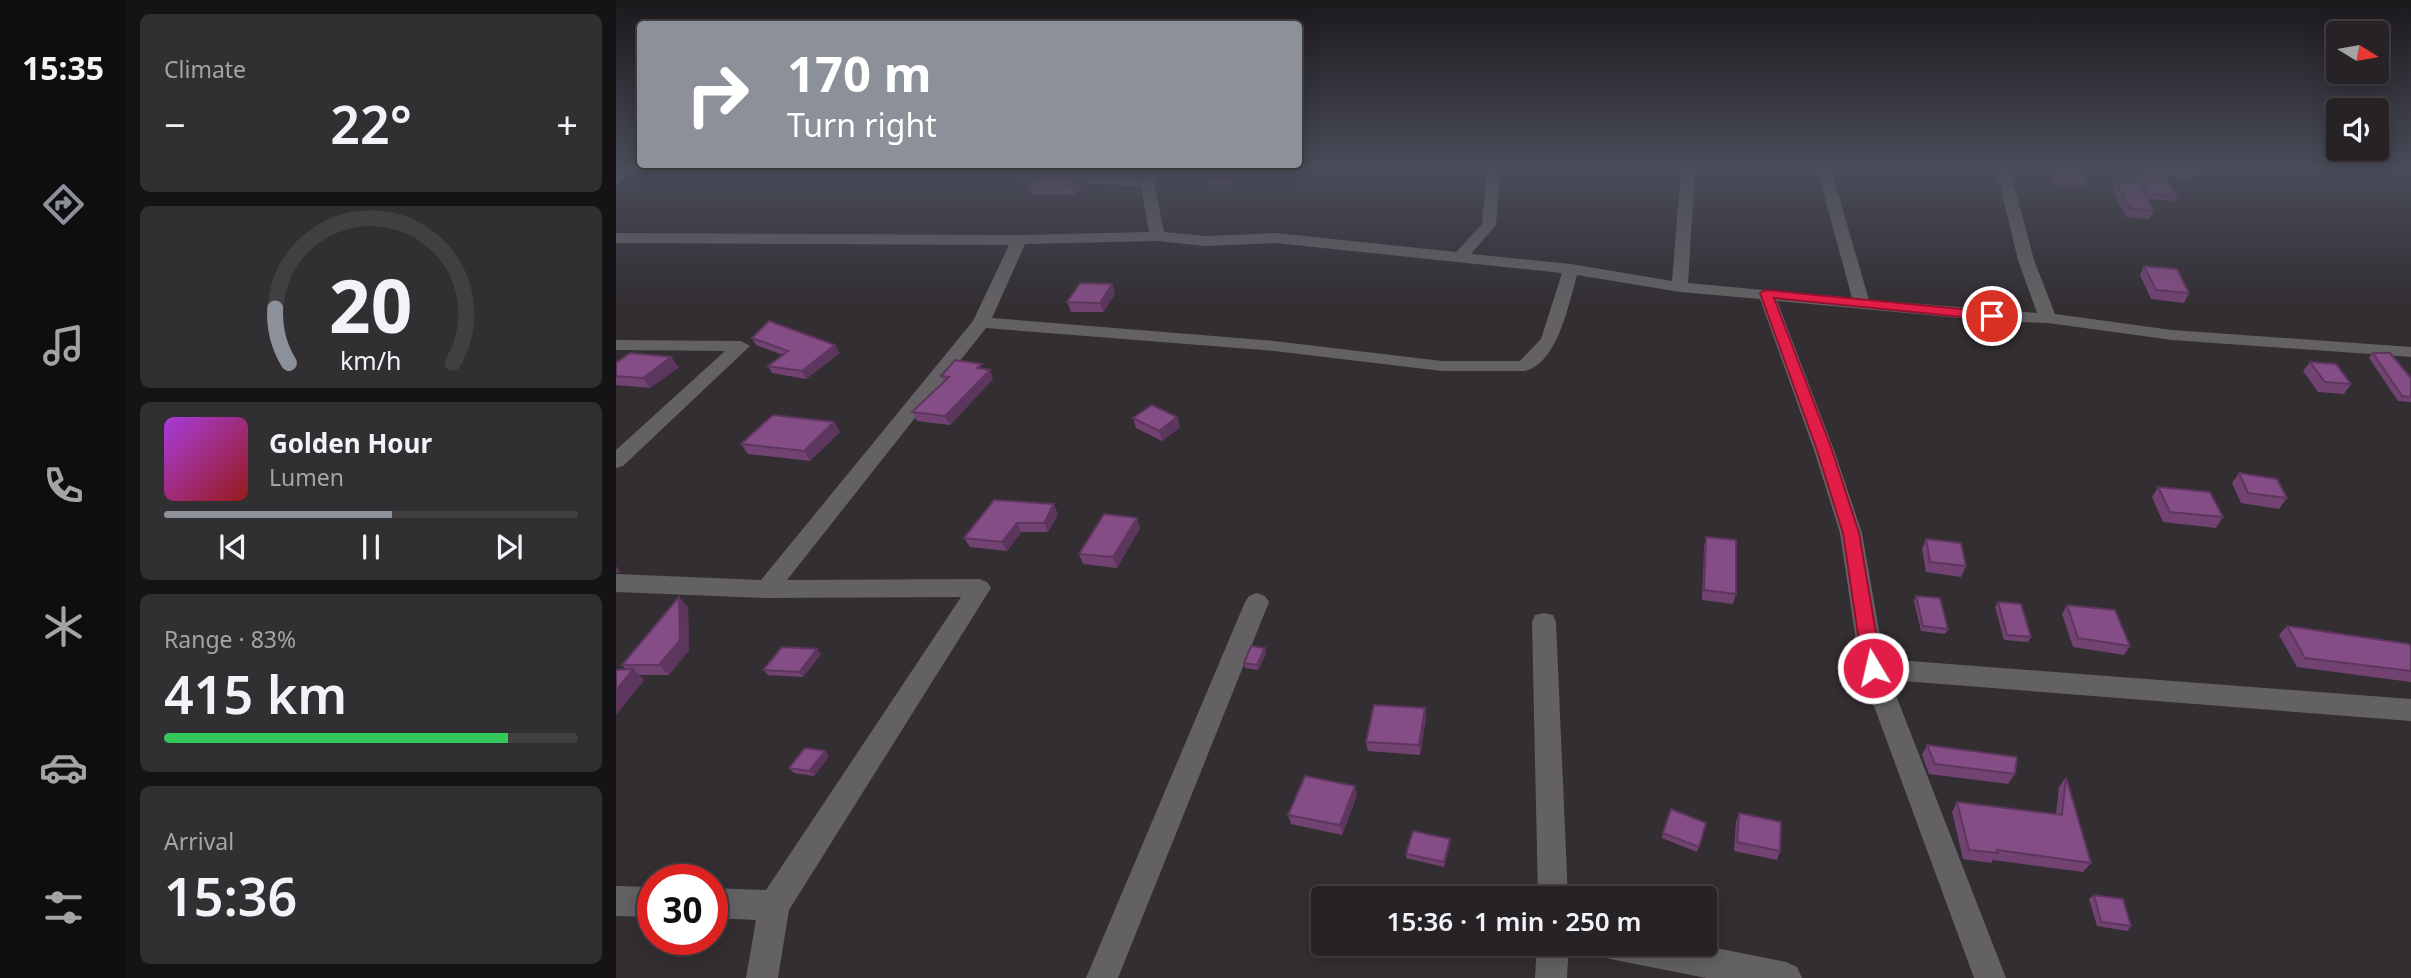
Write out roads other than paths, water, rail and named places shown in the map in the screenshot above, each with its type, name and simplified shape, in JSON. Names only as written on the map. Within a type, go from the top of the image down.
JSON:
[{"type":"street","points":[[1153,215],[1157,236]]},
{"type":"street","points":[[1460,257],[1489,225],[1490,215]]},
{"type":"street","points":[[1680,286],[1685,215]]},
{"type":"street","points":[[1837,215],[1861,302]]},
{"type":"street","points":[[2015,215],[2026,260],[2048,318]]},
{"type":"street","points":[[616,238],[1019,240],[1157,236],[1205,241],[1276,238],[1571,269],[1680,286],[1992,316],[2048,318],[2172,335],[2411,352]]},
{"type":"street","points":[[766,589],[981,322],[1019,240]]},
{"type":"street","points":[[981,322],[1262,345],[1442,366],[1525,366],[1549,341],[1571,269]]},
{"type":"street","points":[[1766,293],[1824,450],[1851,533],[1873,668],[1990,978]]},
{"type":"street","points":[[616,345],[741,346],[616,461]]},
{"type":"street","points":[[616,583],[766,589],[979,588],[774,905],[762,978]]},
{"type":"street","points":[[1102,978],[1257,602]]},
{"type":"street","points":[[1544,622],[1553,886]]},
{"type":"street","points":[[1873,668],[2411,710]]},
{"type":"street","points":[[616,901],[637,902]]},
{"type":"street","points":[[728,904],[774,905]]},
{"type":"street","points":[[1551,978],[1552,956]]},
{"type":"street","points":[[1675,956],[1786,978]]}]
